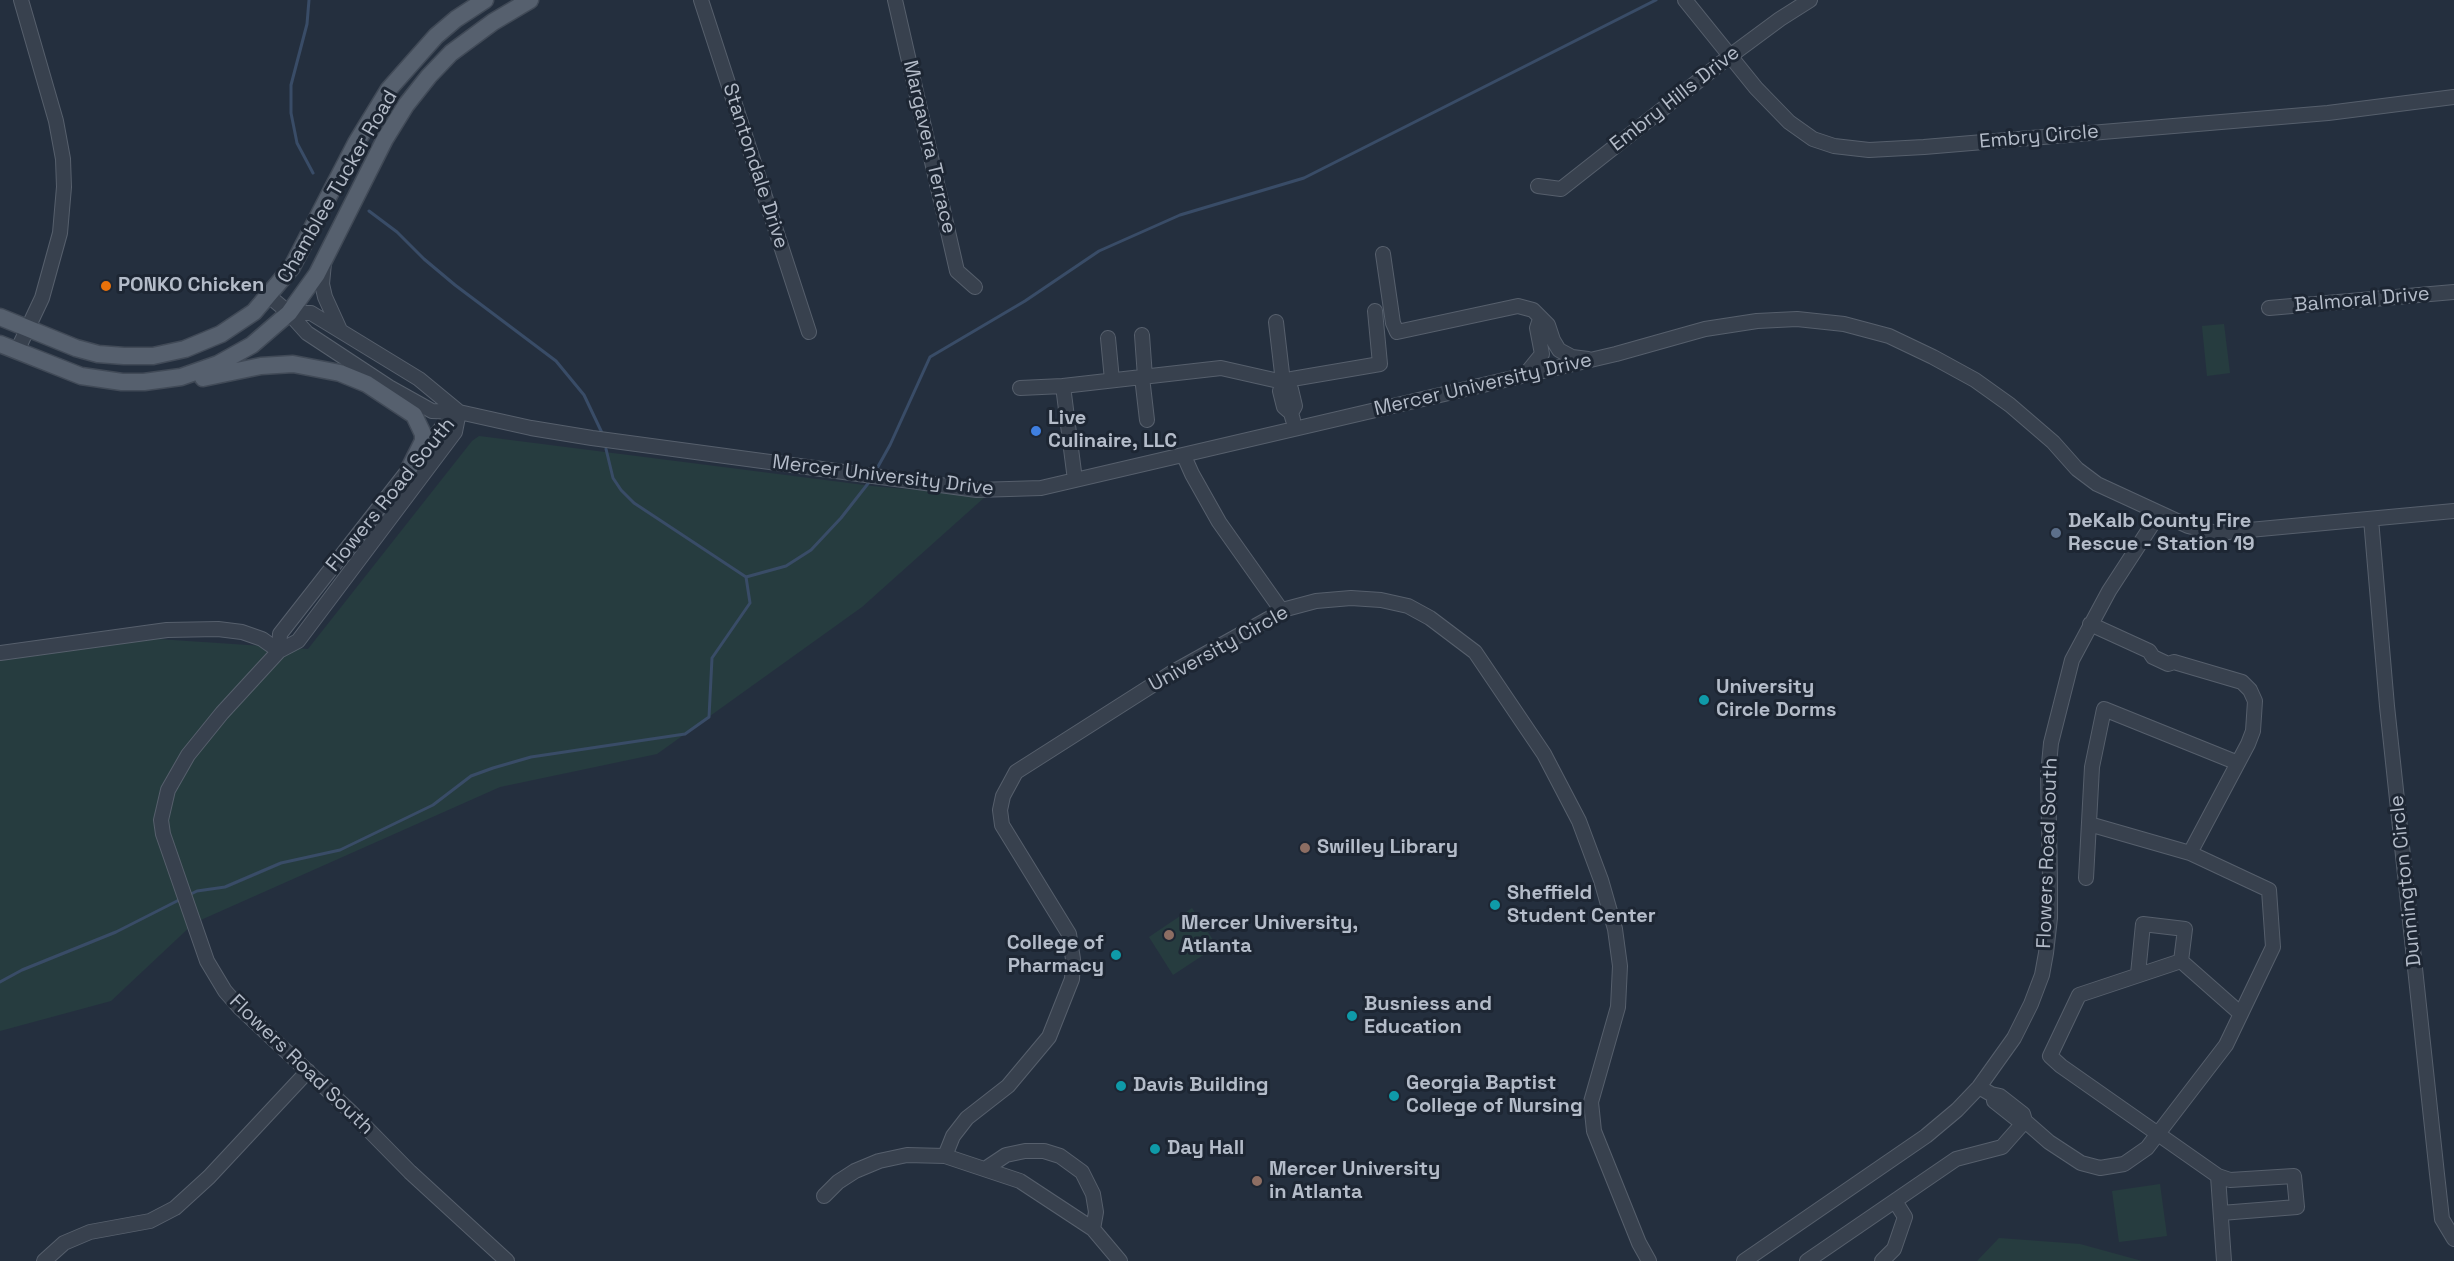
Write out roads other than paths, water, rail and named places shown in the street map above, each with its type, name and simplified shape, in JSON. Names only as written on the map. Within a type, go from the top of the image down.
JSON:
[{"type":"main road","name":"Chamblee Tucker Road","points":[[0,317],[76,348],[98,354],[153,356],[185,349],[221,334],[254,312],[292,267],[356,143],[389,89],[436,36],[456,19],[485,0]]},
{"type":"main road","name":"Chamblee Tucker Road","points":[[0,344],[81,376],[144,382],[181,377],[218,364],[252,345],[289,313],[317,274],[386,139],[406,105],[429,76],[460,47],[493,22],[530,0]]},
{"type":"main road","points":[[181,377],[206,378],[261,366],[293,364],[340,373],[375,389],[414,415],[423,434],[423,441],[409,470]]},
{"type":"street","points":[[17,351],[40,306],[60,233],[64,187],[63,159],[56,121],[21,0]]},
{"type":"street","name":"Stantondale Drive","points":[[701,0],[809,332]]},
{"type":"street","name":"Margavera Terrace","points":[[896,0],[957,271],[975,287]]},
{"type":"street","name":"Embry Circle","points":[[1685,0],[1756,88],[1789,122],[1813,139],[1834,146],[1869,150],[2328,113],[2454,97]]},
{"type":"street","name":"Embry Hills Drive","points":[[1538,186],[1561,189],[1730,56],[1810,0]]},
{"type":"street","points":[[1383,254],[1393,323],[1397,332],[1518,306],[1533,310],[1540,319],[1537,328],[1548,345],[1572,357],[1591,360]]},
{"type":"street","points":[[324,259],[322,284],[325,297],[341,332]]},
{"type":"street","name":"Balmoral Drive","points":[[2269,308],[2454,292]]},
{"type":"street","name":"Mercer University Drive","points":[[269,296],[289,313],[306,333],[404,396],[432,411],[459,412],[531,428],[592,438],[977,490],[1041,488],[1591,360],[1705,329],[1757,321],[1797,319],[1844,324],[1889,336],[1976,380],[2010,405],[2053,442],[2077,469],[2097,484],[2188,526],[2217,533],[2454,511]]},
{"type":"street","points":[[1020,388],[1064,386],[1221,368],[1283,382],[1292,378],[1380,364],[1375,311]]},
{"type":"street","name":"Mercer University Drive","points":[[289,313],[310,312],[419,379],[459,412]]},
{"type":"street","points":[[1276,322],[1283,382],[1280,391],[1284,407],[1291,413],[1296,429]]},
{"type":"street","points":[[1142,335],[1147,420]]},
{"type":"street","points":[[1108,338],[1112,380]]},
{"type":"street","points":[[1526,375],[1548,345]]},
{"type":"street","points":[[1064,386],[1075,480]]},
{"type":"street","name":"Flowers Road South","points":[[279,651],[280,634],[442,427],[459,412]]},
{"type":"street","name":"Flowers Road South","points":[[459,412],[455,432],[298,641],[279,651],[222,713],[188,755],[168,790],[161,820],[163,834],[203,951],[217,979],[240,1008],[308,1071],[410,1172],[507,1261]]},
{"type":"street","points":[[1184,456],[1219,522],[1282,611]]},
{"type":"street","name":"Flowers Road South","points":[[1743,1261],[1926,1136],[1958,1110],[1979,1087],[2014,1038],[2042,975],[2050,918],[2047,810],[2051,742],[2072,660],[2109,591],[2159,514]]},
{"type":"street","name":"Dunnington Circle","points":[[2371,519],[2387,706],[2442,1219],[2454,1239]]},
{"type":"street","name":"University Circle","points":[[945,1156],[953,1136],[967,1118],[1008,1086],[1049,1037],[1072,979],[1073,959],[1069,934],[1002,825],[1000,810],[1008,783],[1016,772],[1166,676],[1282,611],[1316,601],[1351,598],[1408,606],[1423,614],[1475,652],[1544,754],[1579,821],[1601,880],[1615,929],[1620,966],[1618,1006],[1591,1102],[1594,1131],[1649,1261]]},
{"type":"street","points":[[2090,624],[2150,651],[2156,650],[2172,656],[2174,662],[2190,669],[2242,682],[2250,690],[2254,701],[2253,731],[2190,853]]},
{"type":"street","points":[[0,653],[167,630],[218,629],[242,632],[262,639],[279,651]]},
{"type":"street","points":[[2086,878],[2092,767],[2104,709],[2238,763]]},
{"type":"street","points":[[1979,1087],[1993,1098],[1993,1109],[2081,1163],[2100,1168],[2124,1164],[2147,1148],[2226,1045],[2273,947],[2269,890],[2190,853],[2089,824]]},
{"type":"street","points":[[2138,974],[2143,924],[2185,929],[2181,961]]},
{"type":"street","points":[[2181,961],[2241,1014]]},
{"type":"street","points":[[2181,961],[2079,995],[2050,1056],[2218,1176],[2230,1180],[2294,1176],[2297,1207],[2221,1213]]},
{"type":"street","points":[[44,1261],[64,1243],[90,1232],[150,1221],[175,1208],[209,1177],[308,1071]]},
{"type":"street","points":[[1809,1260],[1956,1159],[2002,1147],[2021,1125]]},
{"type":"street","points":[[985,1169],[1006,1155],[1025,1151],[1044,1151],[1060,1156],[1082,1172],[1093,1194],[1096,1212],[1093,1229]]},
{"type":"street","points":[[824,1196],[838,1182],[855,1171],[879,1161],[907,1155],[945,1156],[1020,1181],[1093,1229],[1120,1261]]},
{"type":"street","points":[[2218,1176],[2224,1261]]},
{"type":"street","points":[[1882,1261],[1894,1249],[1905,1217],[1895,1201]]},
{"type":"waterway","points":[[309,0],[307,24],[291,85],[291,113],[297,143],[313,173]]},
{"type":"waterway","points":[[875,472],[890,445],[930,357],[1025,301],[1099,251],[1180,215],[1304,178],[1656,0]]},
{"type":"waterway","points":[[369,211],[397,232],[455,285],[556,361],[584,395],[603,435]]},
{"type":"waterway","points":[[189,895],[197,891],[225,887],[281,863],[340,850],[433,805],[471,776],[493,768],[531,757],[685,734],[709,717],[712,658],[750,603],[746,577],[634,503],[613,478],[606,449]]},
{"type":"waterway","points":[[746,577],[786,566],[811,550],[841,518],[870,481]]},
{"type":"waterway","points":[[0,982],[22,970],[116,932],[181,899]]},
{"type":"place","name":"PONKO Chicken","points":[[106,286]]},
{"type":"place","name":"Live Culinaire, LLC","points":[[1036,431]]},
{"type":"place","name":"DeKalb County Fire Rescue - Station 19","points":[[2056,533]]},
{"type":"place","name":"University Circle Dorms","points":[[1704,700]]},
{"type":"place","name":"Swilley Library","points":[[1305,848]]},
{"type":"place","name":"Sheffield Student Center","points":[[1495,905]]},
{"type":"place","name":"Mercer University, Atlanta","points":[[1169,935]]},
{"type":"place","name":"College of Pharmacy","points":[[1116,955]]},
{"type":"place","name":"Busniess and Education","points":[[1352,1016]]},
{"type":"place","name":"Davis Building","points":[[1121,1086]]},
{"type":"place","name":"Georgia Baptist College of Nursing","points":[[1394,1096]]},
{"type":"place","name":"Day Hall","points":[[1155,1149]]},
{"type":"place","name":"Mercer University in Atlanta","points":[[1257,1181]]}]
